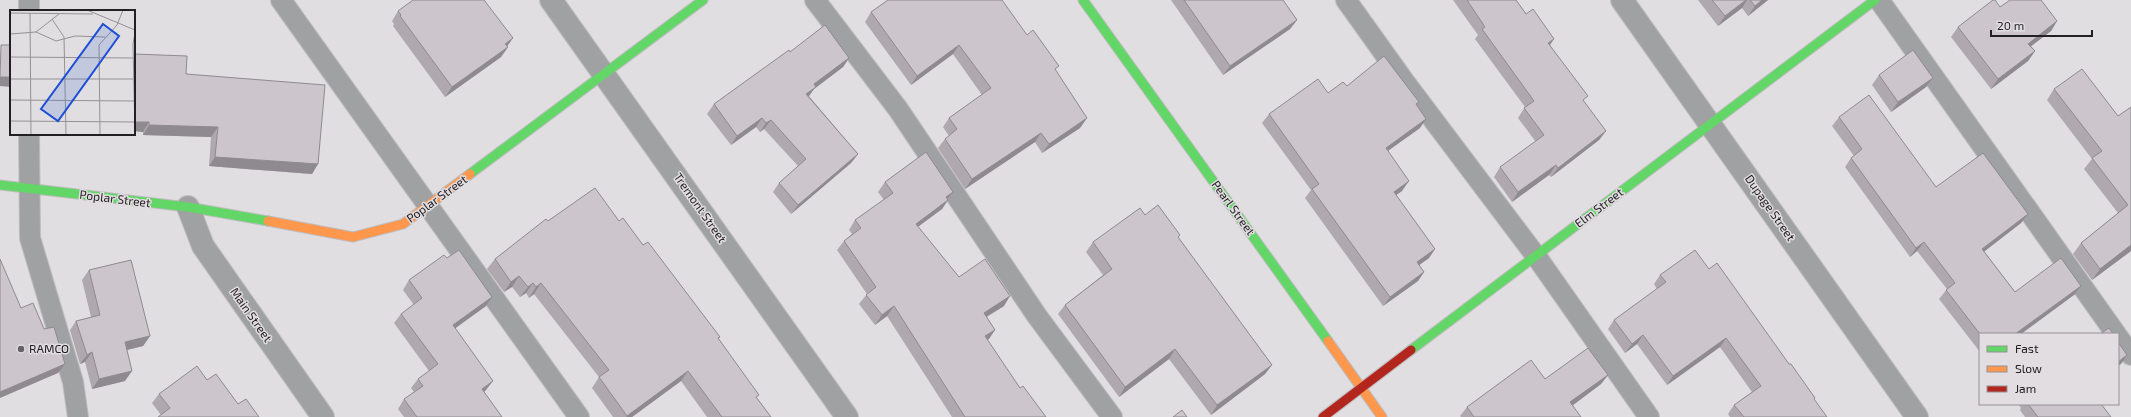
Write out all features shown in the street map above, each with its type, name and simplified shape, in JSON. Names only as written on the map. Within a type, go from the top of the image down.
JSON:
[{"type":"street","name":"Tremont Street","points":[[551,0],[605,74],[847,417]]},
{"type":"street","name":"Poplar Street","points":[[0,185],[188,208],[353,237],[403,224],[703,0]]},
{"type":"street","name":"Pearl Street","points":[[1083,0],[1382,417]]},
{"type":"street","name":"Dupage Street","points":[[1622,0],[1917,417]]},
{"type":"street","name":"Elm Street","points":[[1323,417],[1875,0]]},
{"type":"street","name":"Main Street","points":[[188,208],[203,246],[323,417]]},
{"type":"lane","points":[[281,0],[579,417]]},
{"type":"lane","points":[[815,0],[898,109],[1037,316],[1112,417]]},
{"type":"lane","points":[[1346,0],[1404,81],[1536,256],[1649,417]]},
{"type":"lane","points":[[1879,0],[2115,333]]},
{"type":"lane","points":[[29,135],[30,238],[74,382],[78,417]]},
{"type":"lane","points":[[2119,338],[2131,355]]},
{"type":"building","points":[[413,0],[484,0],[513,38],[505,44],[508,47],[452,87],[400,16],[401,15],[398,11]]},
{"type":"building","points":[[888,0],[1002,0],[1027,35],[1033,30],[1059,66],[1055,69],[1087,118],[1049,144],[1041,133],[972,179],[945,139],[957,129],[949,118],[991,88],[959,45],[917,76],[871,12]]},
{"type":"building","points":[[1184,0],[1283,0],[1297,20],[1230,66]]},
{"type":"building","points":[[1467,0],[1516,0],[1526,14],[1533,9],[1554,39],[1548,43],[1588,96],[1583,100],[1606,131],[1558,168],[1556,165],[1518,192],[1500,167],[1544,135],[1524,108],[1534,101],[1482,29],[1485,27]]},
{"type":"building","points":[[1712,0],[1746,0],[1725,16]]},
{"type":"building","points":[[1750,0],[1762,0],[1755,6]]},
{"type":"building","points":[[1995,0],[2000,7],[2010,0],[2041,0],[2057,21],[2028,44],[2035,51],[1998,79],[1958,27]]},
{"type":"building","points":[[825,25],[849,58],[814,84],[816,87],[806,94],[858,154],[798,205],[779,183],[806,159],[771,120],[766,123],[762,118],[737,136],[714,104],[789,50],[790,52]]},
{"type":"building","points":[[1,45],[10,45],[10,77],[0,77]]},
{"type":"building","points":[[1913,50],[1933,78],[1898,102],[1879,75]]},
{"type":"building","points":[[135,54],[187,56],[186,74],[325,85],[318,164],[215,157],[218,127],[149,125],[149,122],[135,122]]},
{"type":"building","points":[[1384,56],[1419,102],[1416,104],[1426,119],[1386,148],[1409,181],[1394,192],[1435,249],[1417,262],[1424,272],[1390,297],[1312,189],[1319,184],[1269,114],[1318,79],[1328,93],[1343,82],[1347,86]]},
{"type":"building","points":[[2082,69],[2118,116],[2131,107],[2131,245],[2100,269],[2081,243],[2128,205],[2092,158],[2102,151],[2054,89]]},
{"type":"building","points":[[1869,95],[1936,187],[1983,153],[2028,214],[1982,249],[2015,292],[2061,258],[2081,286],[2016,333],[1979,333],[1946,290],[1955,283],[1924,242],[1916,248],[1851,158],[1862,149],[1839,117]]},
{"type":"building","points":[[926,152],[953,192],[946,197],[948,200],[916,224],[959,277],[985,259],[1010,296],[984,313],[995,330],[985,336],[1020,388],[1023,386],[1046,417],[965,417],[894,306],[882,315],[866,295],[876,287],[844,241],[861,228],[855,220],[893,193],[885,182]]},
{"type":"building","points":[[595,188],[619,221],[623,218],[643,245],[648,242],[720,337],[718,338],[759,395],[756,397],[771,417],[722,417],[688,371],[627,416],[599,377],[609,370],[541,283],[536,287],[533,283],[528,287],[519,276],[511,282],[495,259],[546,219],[548,221]]},
{"type":"building","points":[[1158,205],[1180,235],[1178,237],[1272,365],[1217,405],[1175,349],[1125,387],[1065,305],[1112,269],[1093,242],[1140,208],[1145,215]]},
{"type":"building","points":[[459,250],[492,297],[453,325],[493,381],[482,389],[502,417],[417,417],[404,399],[423,386],[418,379],[438,364],[401,314],[422,298],[409,280],[444,255],[447,258]]},
{"type":"building","points":[[1695,250],[1709,269],[1717,263],[1789,364],[1791,364],[1827,417],[1744,417],[1734,405],[1761,386],[1726,338],[1673,376],[1643,335],[1632,344],[1614,320],[1666,282],[1660,275]]},
{"type":"building","name":"RAMCO","points":[[0,259],[21,308],[33,303],[44,329],[54,327],[65,364],[0,392]]},
{"type":"building","points":[[131,260],[150,336],[125,342],[132,371],[99,379],[92,352],[87,355],[76,321],[100,315],[89,270]]},
{"type":"building","points":[[2109,328],[2112,333],[2102,333]]},
{"type":"building","points":[[2119,343],[2127,355],[2119,361]]},
{"type":"building","points":[[1588,348],[1608,375],[1570,402],[1581,417],[1474,417],[1467,407],[1531,360],[1545,379]]},
{"type":"building","points":[[197,366],[207,380],[216,374],[238,404],[246,399],[259,417],[158,417],[170,408],[159,394]]},
{"type":"building","points":[[2029,405],[2102,405],[2111,417],[2038,417]]},
{"type":"building","points":[[1182,410],[1187,417],[1173,417]]},
{"type":"traffic: fast","points":[[470,174],[703,0]]},
{"type":"traffic: fast","points":[[1083,0],[1328,341]]},
{"type":"traffic: fast","points":[[1411,350],[1875,0]]},
{"type":"traffic: fast","points":[[0,185],[188,207],[268,221]]},
{"type":"traffic: slow","points":[[268,221],[353,237],[403,224],[470,174]]},
{"type":"traffic: slow","points":[[1328,341],[1382,417]]},
{"type":"traffic: jam","points":[[1323,417],[1411,350]]},
{"type":"place","name":"RAMCO","points":[[21,349]]}]
